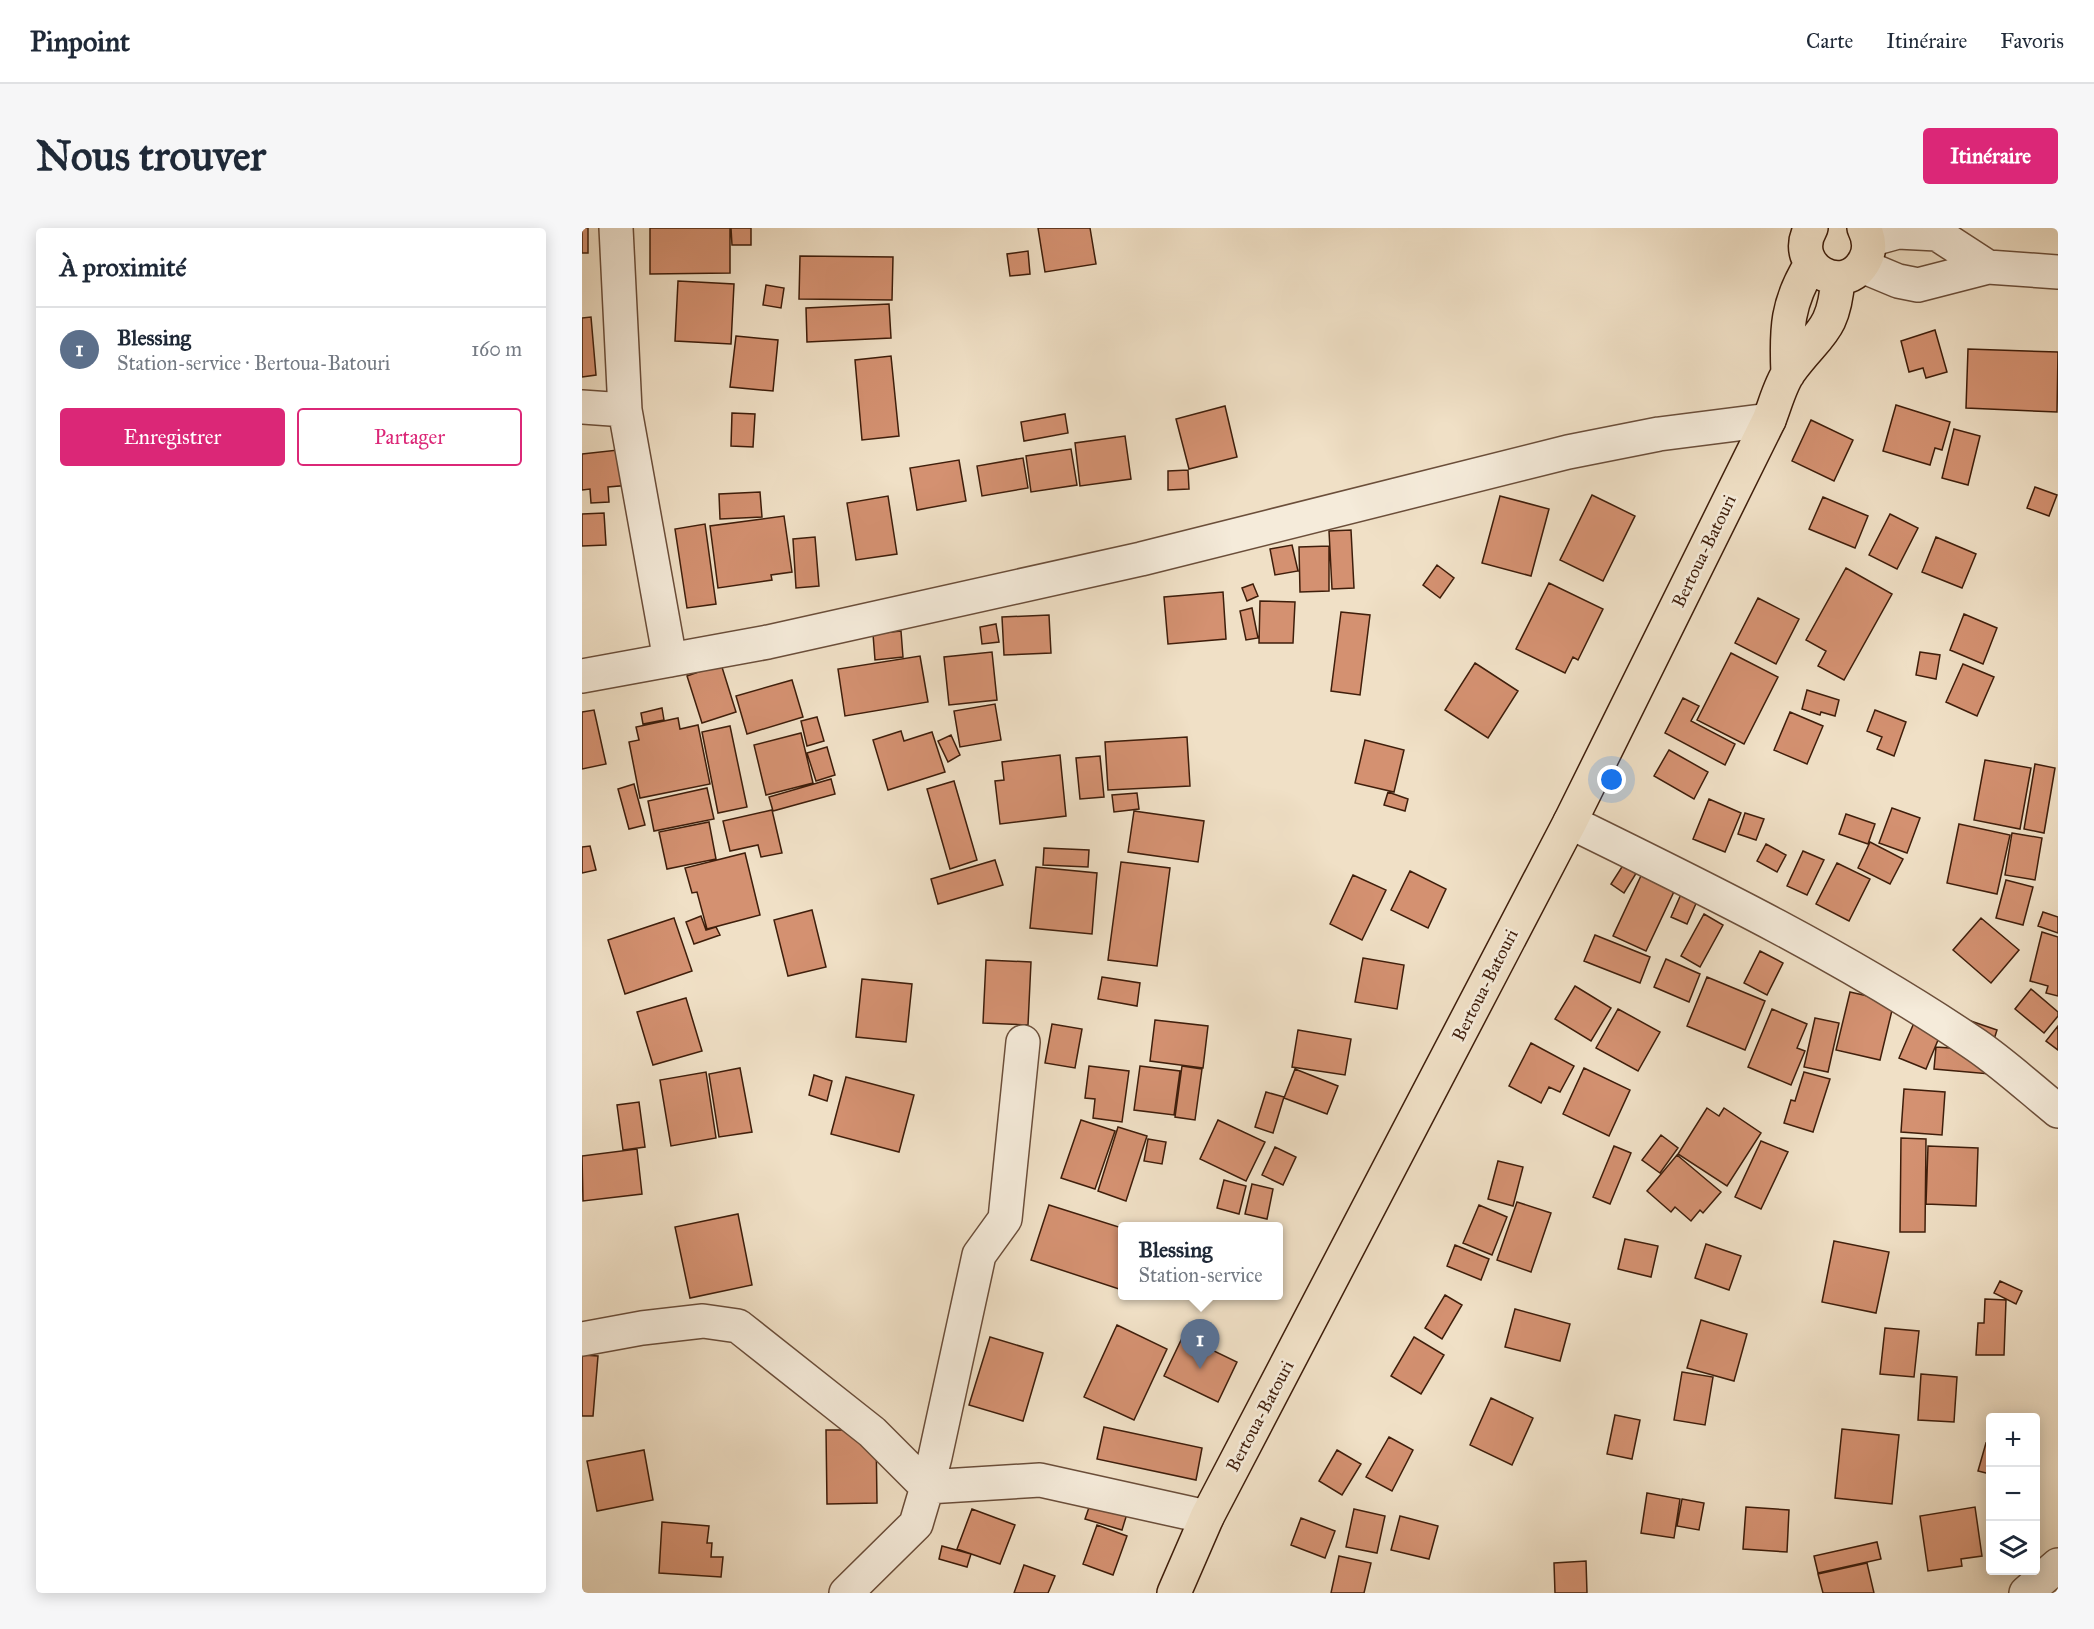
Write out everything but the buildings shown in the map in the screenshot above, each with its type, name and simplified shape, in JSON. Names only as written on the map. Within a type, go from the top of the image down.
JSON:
[{"type":"highway","name":"Bertoua-Batouri","points":[[1174,1593],[1208,1517],[1570,822],[1769,420],[1788,374],[1822,335],[1831,319],[1849,255],[1806,247],[1806,238],[1810,229]]},
{"type":"street","points":[[616,228],[625,410],[670,660]]},
{"type":"street","points":[[1849,255],[1898,232],[1922,232],[1964,236],[1988,267]]},
{"type":"street","points":[[1849,255],[1898,281],[1918,285],[1988,267],[2058,272]]},
{"type":"street","points":[[582,408],[625,410]]},
{"type":"street","points":[[582,676],[768,642],[1141,559],[1569,452],[1659,434],[1769,420]]},
{"type":"street","points":[[1570,822],[1720,895],[1870,977],[1978,1047],[2058,1111]]},
{"type":"street","points":[[846,1593],[916,1524],[935,1457],[979,1255],[1005,1219],[1023,1042]]},
{"type":"street","points":[[582,1339],[642,1328],[703,1321],[738,1326],[872,1432],[927,1487],[1040,1480],[1208,1517]]},
{"type":"street","points":[[2026,1593],[2058,1565]]},
{"type":"place","name":"Blessing","points":[[1200,1369]]}]
